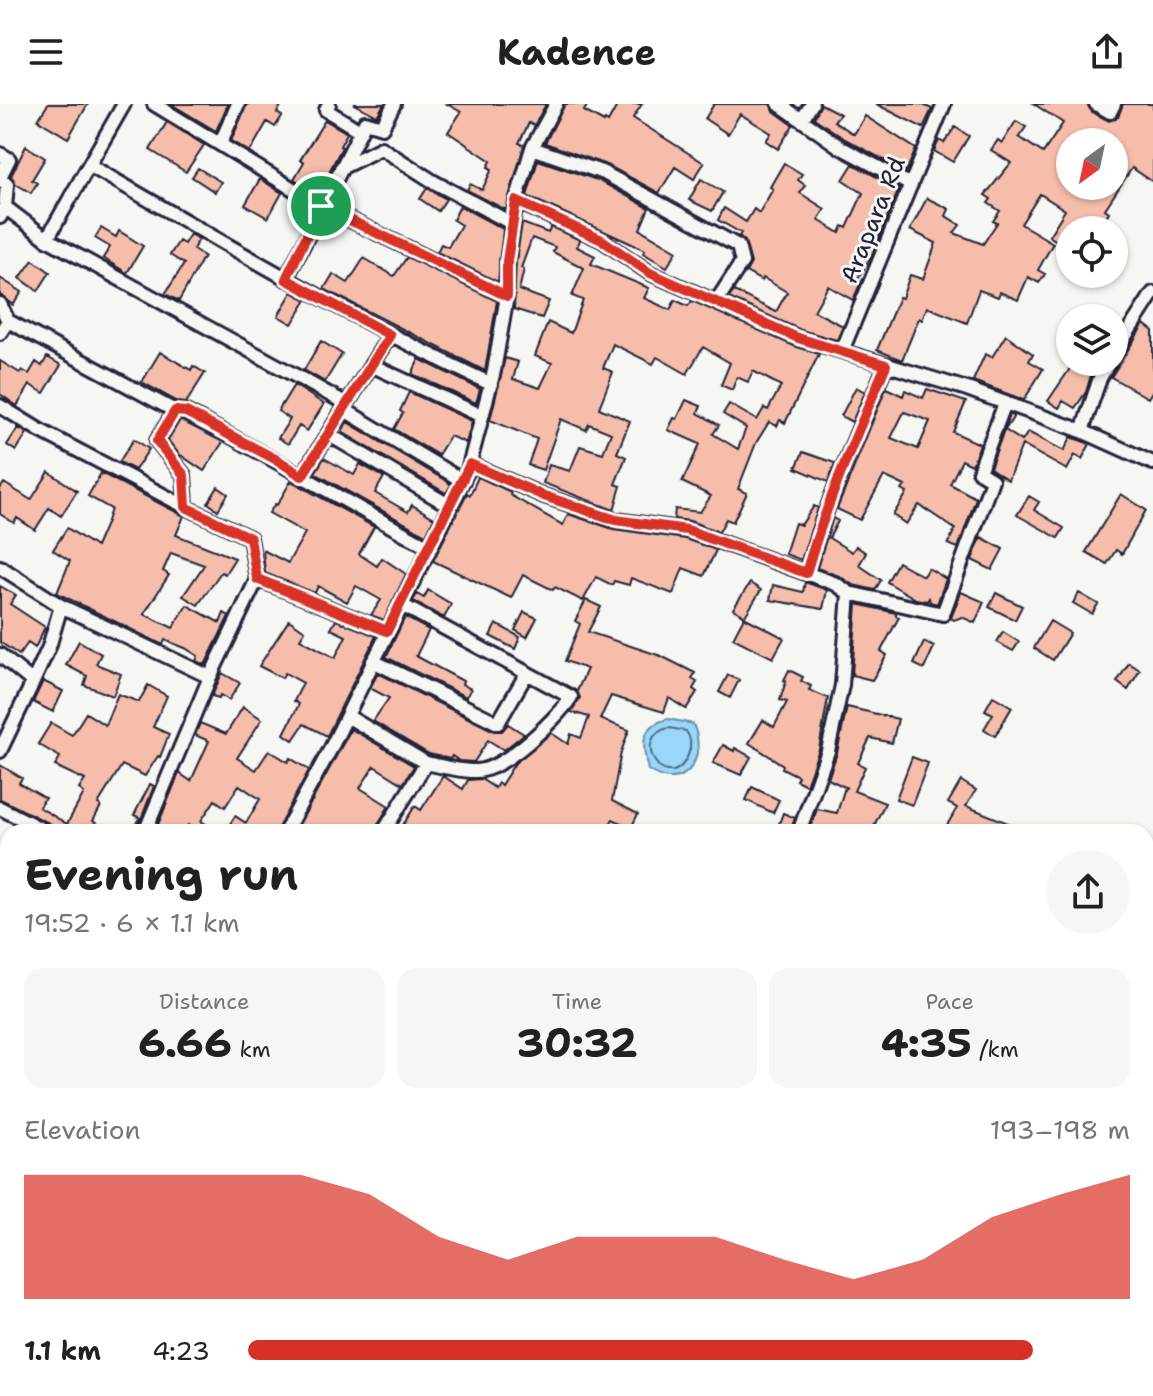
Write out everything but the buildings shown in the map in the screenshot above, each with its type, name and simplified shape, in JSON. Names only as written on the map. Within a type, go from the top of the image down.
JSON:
[{"type":"street","points":[[47,239],[124,104]]},
{"type":"street","points":[[154,104],[321,206],[507,296]]},
{"type":"street","points":[[220,144],[238,104]]},
{"type":"street","points":[[329,104],[326,110],[360,131]]},
{"type":"street","points":[[286,279],[365,122],[382,127],[394,104]]},
{"type":"street","points":[[289,824],[347,716],[470,464],[491,384],[507,296],[507,261],[516,201],[532,148],[556,104]]},
{"type":"street","points":[[779,104],[840,147],[911,185]]},
{"type":"street","points":[[802,119],[812,104]]},
{"type":"street","name":"Arapara Rd","points":[[842,351],[944,104]]},
{"type":"street","points":[[1096,104],[1110,112],[1114,104]]},
{"type":"street","points":[[341,168],[381,148],[434,182],[513,224]]},
{"type":"street","points":[[532,148],[604,173],[738,246],[742,262],[716,302]]},
{"type":"street","points":[[0,154],[9,159],[0,178],[7,184],[3,212],[345,407],[463,481]]},
{"type":"street","points":[[89,165],[286,279],[390,335],[491,384]]},
{"type":"street","points":[[516,201],[602,240],[650,273],[798,338],[1005,403],[1082,431],[1153,463]]},
{"type":"street","points":[[1128,332],[1153,293]]},
{"type":"street","points":[[0,304],[8,321],[175,411],[186,412],[279,461],[429,547]]},
{"type":"street","points":[[0,333],[8,321]]},
{"type":"street","points":[[302,476],[390,335]]},
{"type":"street","points":[[371,365],[482,416]]},
{"type":"street","points":[[806,573],[844,463],[886,365]]},
{"type":"street","points":[[1082,431],[1101,376]]},
{"type":"street","points":[[470,464],[544,496],[616,520],[687,530],[836,584],[849,593],[943,614],[992,480],[979,472],[1005,403]]},
{"type":"street","points":[[0,406],[39,430],[250,538],[257,579],[210,677],[148,824]]},
{"type":"street","points":[[175,411],[157,441],[184,475],[186,507]]},
{"type":"street","points":[[328,434],[450,506]]},
{"type":"street","points":[[0,567],[61,606],[210,677]]},
{"type":"street","points":[[257,579],[387,631]]},
{"type":"street","points":[[802,824],[831,738],[842,685],[849,593]]},
{"type":"street","points":[[347,716],[426,763],[477,772],[508,759],[561,713],[571,697],[400,604]]},
{"type":"street","points":[[0,751],[49,647],[61,606]]},
{"type":"street","points":[[0,655],[33,682]]},
{"type":"street","points":[[373,661],[498,723],[527,673]]},
{"type":"street","points":[[388,824],[426,763]]},
{"type":"street","points":[[0,808],[31,824]]},
{"type":"water","points":[[668,719],[693,724],[697,736],[698,749],[690,769],[673,778],[661,777],[648,770],[644,745],[647,732]]},
{"type":"route","points":[[516,201],[602,240],[650,273],[798,338],[886,365],[819,529],[806,573],[687,530],[616,520],[544,496],[470,464],[387,631],[257,579],[250,538],[186,507],[184,475],[157,441],[175,411],[186,412],[302,476],[390,335],[286,279],[321,206],[507,296],[507,261],[516,201]]}]
